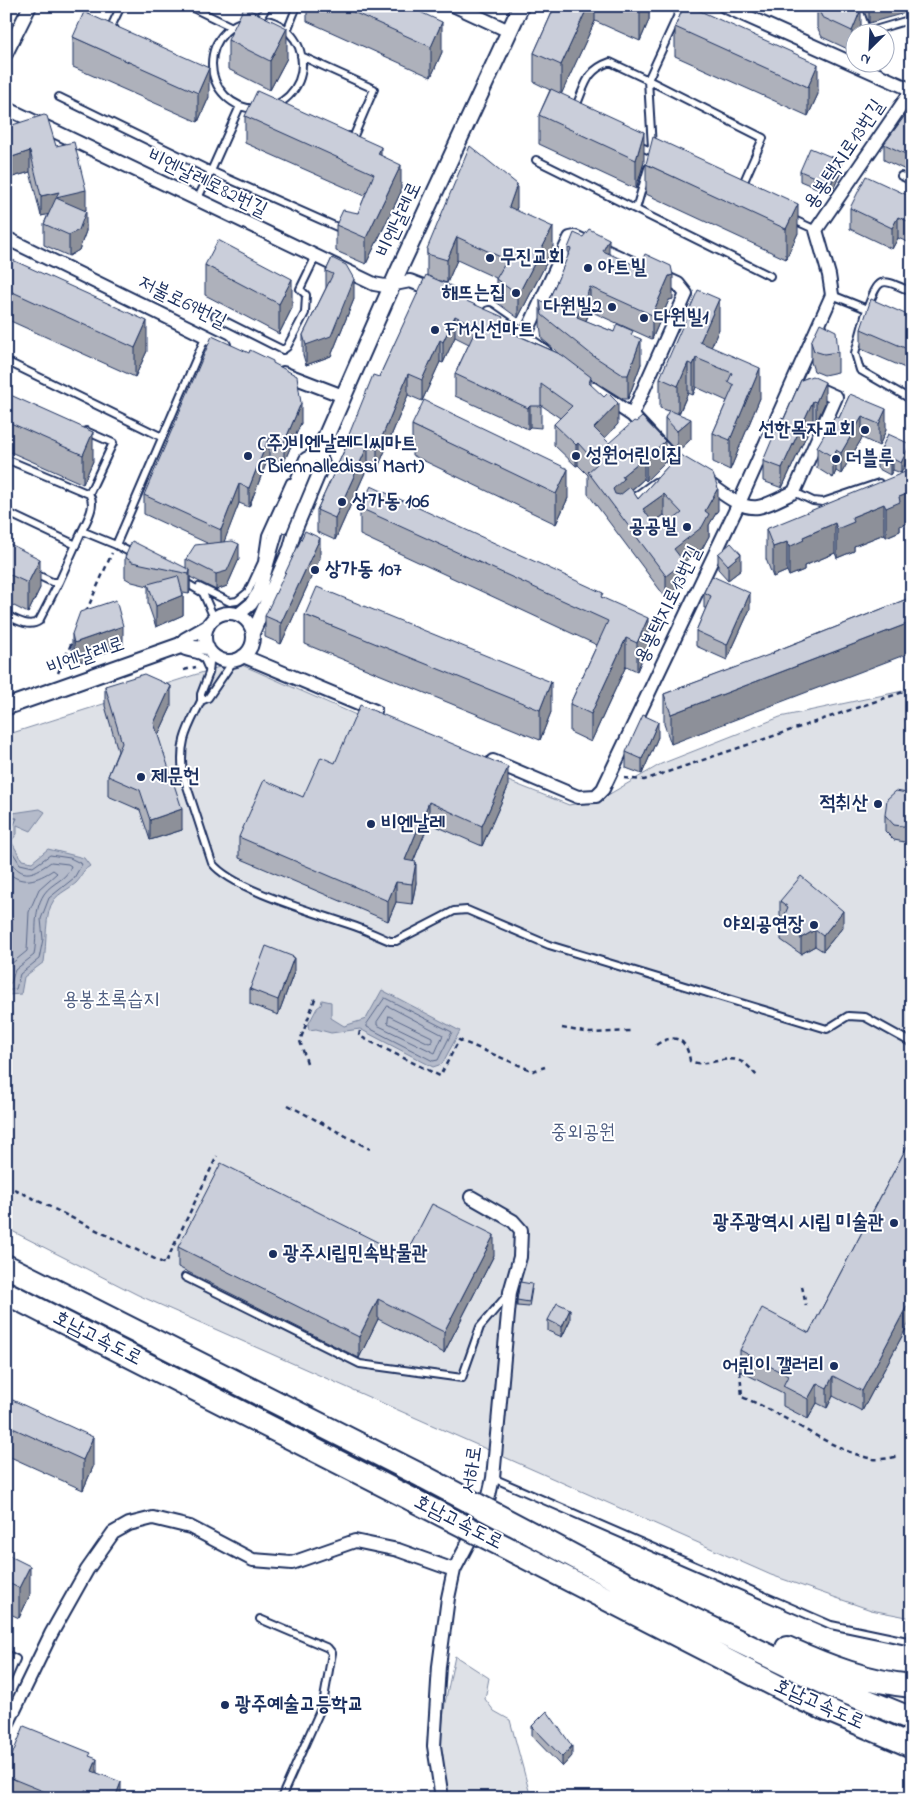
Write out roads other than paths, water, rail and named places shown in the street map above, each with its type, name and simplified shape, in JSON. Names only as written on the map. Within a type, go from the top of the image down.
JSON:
[{"type":"highway","name":"호남고속도로","points":[[6,1266],[424,1477],[676,1610],[832,1687],[912,1718]]},
{"type":"highway","name":"호남고속도로","points":[[6,1293],[804,1700],[912,1746]]},
{"type":"highway","points":[[676,1610],[727,1622],[814,1660],[881,1683],[912,1686]]},
{"type":"street","points":[[6,54],[30,6]]},
{"type":"street","points":[[455,6],[509,31]]},
{"type":"street","name":"비엔날레로","points":[[238,614],[251,604],[259,592],[278,526],[344,396],[392,284],[521,6]]},
{"type":"street","points":[[724,6],[846,58]]},
{"type":"street","points":[[875,72],[912,90]]},
{"type":"street","name":"용봉택지로13번길","points":[[479,755],[578,797],[596,796],[603,789],[739,503],[832,295],[829,275],[816,230],[859,177],[912,90]]},
{"type":"street","name":"비엔날레로82번길","points":[[6,108],[316,258],[374,284],[410,281],[444,294]]},
{"type":"street","points":[[525,336],[570,238],[574,237],[678,284],[686,294],[632,415]]},
{"type":"street","name":"저불로69번길","points":[[6,238],[233,349]]},
{"type":"street","points":[[477,308],[493,315],[525,336],[556,361]]},
{"type":"street","points":[[268,366],[344,396]]},
{"type":"street","points":[[579,379],[632,415],[671,463],[739,503],[758,508],[794,492],[836,397],[795,378]]},
{"type":"street","name":"비엔날레로","points":[[252,633],[286,557],[323,464],[314,455]]},
{"type":"street","points":[[179,646],[185,639],[221,614],[238,614],[249,624],[252,633],[252,645],[238,658]]},
{"type":"street","points":[[211,622],[206,640],[209,649],[220,658],[238,658],[389,717]]},
{"type":"street","points":[[179,646],[209,649]]},
{"type":"street","name":"비엔날레로","points":[[6,707],[179,646]]},
{"type":"street","name":"서하로","points":[[442,1798],[434,1746],[439,1666],[454,1570],[486,1509],[493,1478],[510,1292],[520,1257],[521,1230],[513,1221],[471,1197]]},
{"type":"street","points":[[6,1727],[51,1634],[86,1570],[113,1533],[129,1524],[153,1518],[190,1527],[254,1560],[292,1563],[355,1541],[398,1550],[454,1570]]},
{"type":"lane","points":[[119,31],[111,27],[121,6]]},
{"type":"lane","points":[[189,6],[232,27]]},
{"type":"lane","points":[[259,20],[267,6]]},
{"type":"lane","points":[[287,32],[297,6]]},
{"type":"lane","points":[[636,210],[652,152],[648,80],[682,6]]},
{"type":"lane","points":[[858,6],[864,22]]},
{"type":"lane","points":[[896,24],[912,19]]},
{"type":"lane","points":[[251,20],[259,20],[281,26],[292,36],[301,56],[302,66],[299,81],[291,94],[280,103],[268,108],[254,109],[240,106],[228,99],[219,89],[214,76],[212,62],[215,47],[223,34],[232,27],[251,20]]},
{"type":"lane","points":[[301,56],[374,89],[353,138],[345,134]]},
{"type":"lane","points":[[579,113],[577,104],[592,70],[610,62],[763,138],[739,194]]},
{"type":"lane","points":[[205,72],[214,76]]},
{"type":"lane","points":[[59,97],[211,171],[338,227]]},
{"type":"lane","points":[[280,103],[288,107]]},
{"type":"lane","points":[[197,200],[240,106]]},
{"type":"lane","points":[[627,140],[661,156]]},
{"type":"lane","points":[[536,160],[770,276]]},
{"type":"lane","points":[[901,176],[912,181]]},
{"type":"lane","points":[[782,214],[816,230]]},
{"type":"lane","points":[[300,288],[316,258]]},
{"type":"lane","points":[[912,292],[886,281],[875,288],[855,353],[860,370],[912,400]]},
{"type":"lane","points":[[215,316],[283,350],[287,347],[305,313],[306,295],[300,288],[292,284]]},
{"type":"lane","points":[[832,295],[885,317]]},
{"type":"lane","points":[[116,545],[206,336]]},
{"type":"lane","points":[[6,361],[162,437]]},
{"type":"lane","points":[[78,427],[113,443],[89,494]]},
{"type":"lane","points":[[284,529],[314,455]]},
{"type":"lane","points":[[178,578],[230,602],[237,601],[248,592],[262,562],[266,535],[298,464],[314,455]]},
{"type":"lane","points":[[6,459],[89,494],[92,499],[92,505],[76,545],[39,621],[35,624],[24,623],[6,615]]},
{"type":"lane","points":[[624,506],[660,478]]},
{"type":"lane","points":[[794,492],[813,501],[823,502],[887,481]]},
{"type":"lane","points":[[6,512],[76,545]]},
{"type":"lane","points":[[82,531],[116,545],[142,559]]},
{"type":"lane","points":[[29,572],[52,582],[59,582]]},
{"type":"lane","points":[[186,582],[203,593],[211,622]]},
{"type":"lane","points":[[218,596],[238,614]]},
{"type":"lane","points":[[179,646],[184,652],[205,659],[206,665],[210,669]]},
{"type":"lane","points":[[209,649],[210,669],[201,694],[202,701],[184,736],[181,761],[183,774],[212,863],[222,875],[303,910],[351,925],[390,941],[396,941],[454,911],[467,910],[549,945],[827,1029],[848,1016],[865,1018],[912,1043]]},
{"type":"lane","points":[[202,701],[208,698],[238,658]]},
{"type":"lane","points":[[185,1278],[360,1364],[462,1378],[480,1327],[510,1292]]},
{"type":"lane","points":[[493,1478],[831,1625],[912,1642]]},
{"type":"lane","points":[[260,1619],[328,1648],[332,1653],[323,1704],[282,1798]]},
{"type":"lane","points":[[6,1654],[16,1659],[6,1682]]},
{"type":"water","points":[[40,809],[45,812],[31,831],[17,825],[17,834],[11,841],[22,860],[32,862],[48,849],[84,858],[90,866],[84,870],[76,883],[54,900],[47,921],[44,962],[24,977],[21,994],[8,995],[6,1004],[6,814]]},
{"type":"water","points":[[382,990],[460,1031],[442,1064],[433,1067],[360,1029],[331,1033],[316,1029],[309,1030],[308,1025],[317,1008],[321,1005],[322,1000],[331,1002],[331,1018],[344,1026],[366,1019]]},
{"type":"place","name":"무진교회","points":[[490,258]]},
{"type":"place","name":"아트빌","points":[[588,268]]},
{"type":"place","name":"해뜨는집","points":[[516,293]]},
{"type":"place","name":"다원빌2","points":[[612,307]]},
{"type":"place","name":"다원빌1","points":[[644,318]]},
{"type":"place","name":"FM신선마트","points":[[435,330]]},
{"type":"place","name":"선한목자교회","points":[[865,430]]},
{"type":"place","name":"(주)비엔날레디씨마트 (Biennalledissi Mart)","points":[[248,456]]},
{"type":"place","name":"성원어린이집","points":[[576,456]]},
{"type":"place","name":"더블루","points":[[836,459]]},
{"type":"place","name":"상가동 106","points":[[342,502]]},
{"type":"place","name":"공공빌","points":[[687,527]]},
{"type":"place","name":"상가동 107","points":[[315,570]]},
{"type":"place","name":"제문헌","points":[[141,777]]},
{"type":"place","name":"적취산","points":[[878,804]]},
{"type":"place","name":"비엔날레","points":[[371,824]]},
{"type":"place","name":"야외공연장","points":[[814,925]]},
{"type":"place","name":"광주광역시 시립 미술관","points":[[894,1223]]},
{"type":"place","name":"광주시립민속박물관","points":[[273,1254]]},
{"type":"place","name":"어린이 갤러리","points":[[834,1366]]},
{"type":"place","name":"광주예술고등학교","points":[[225,1705]]},
{"type":"park label","name":"용봉초록습지","points":[[111,1000]]},
{"type":"park label","name":"중외공원","points":[[583,1133]]}]
